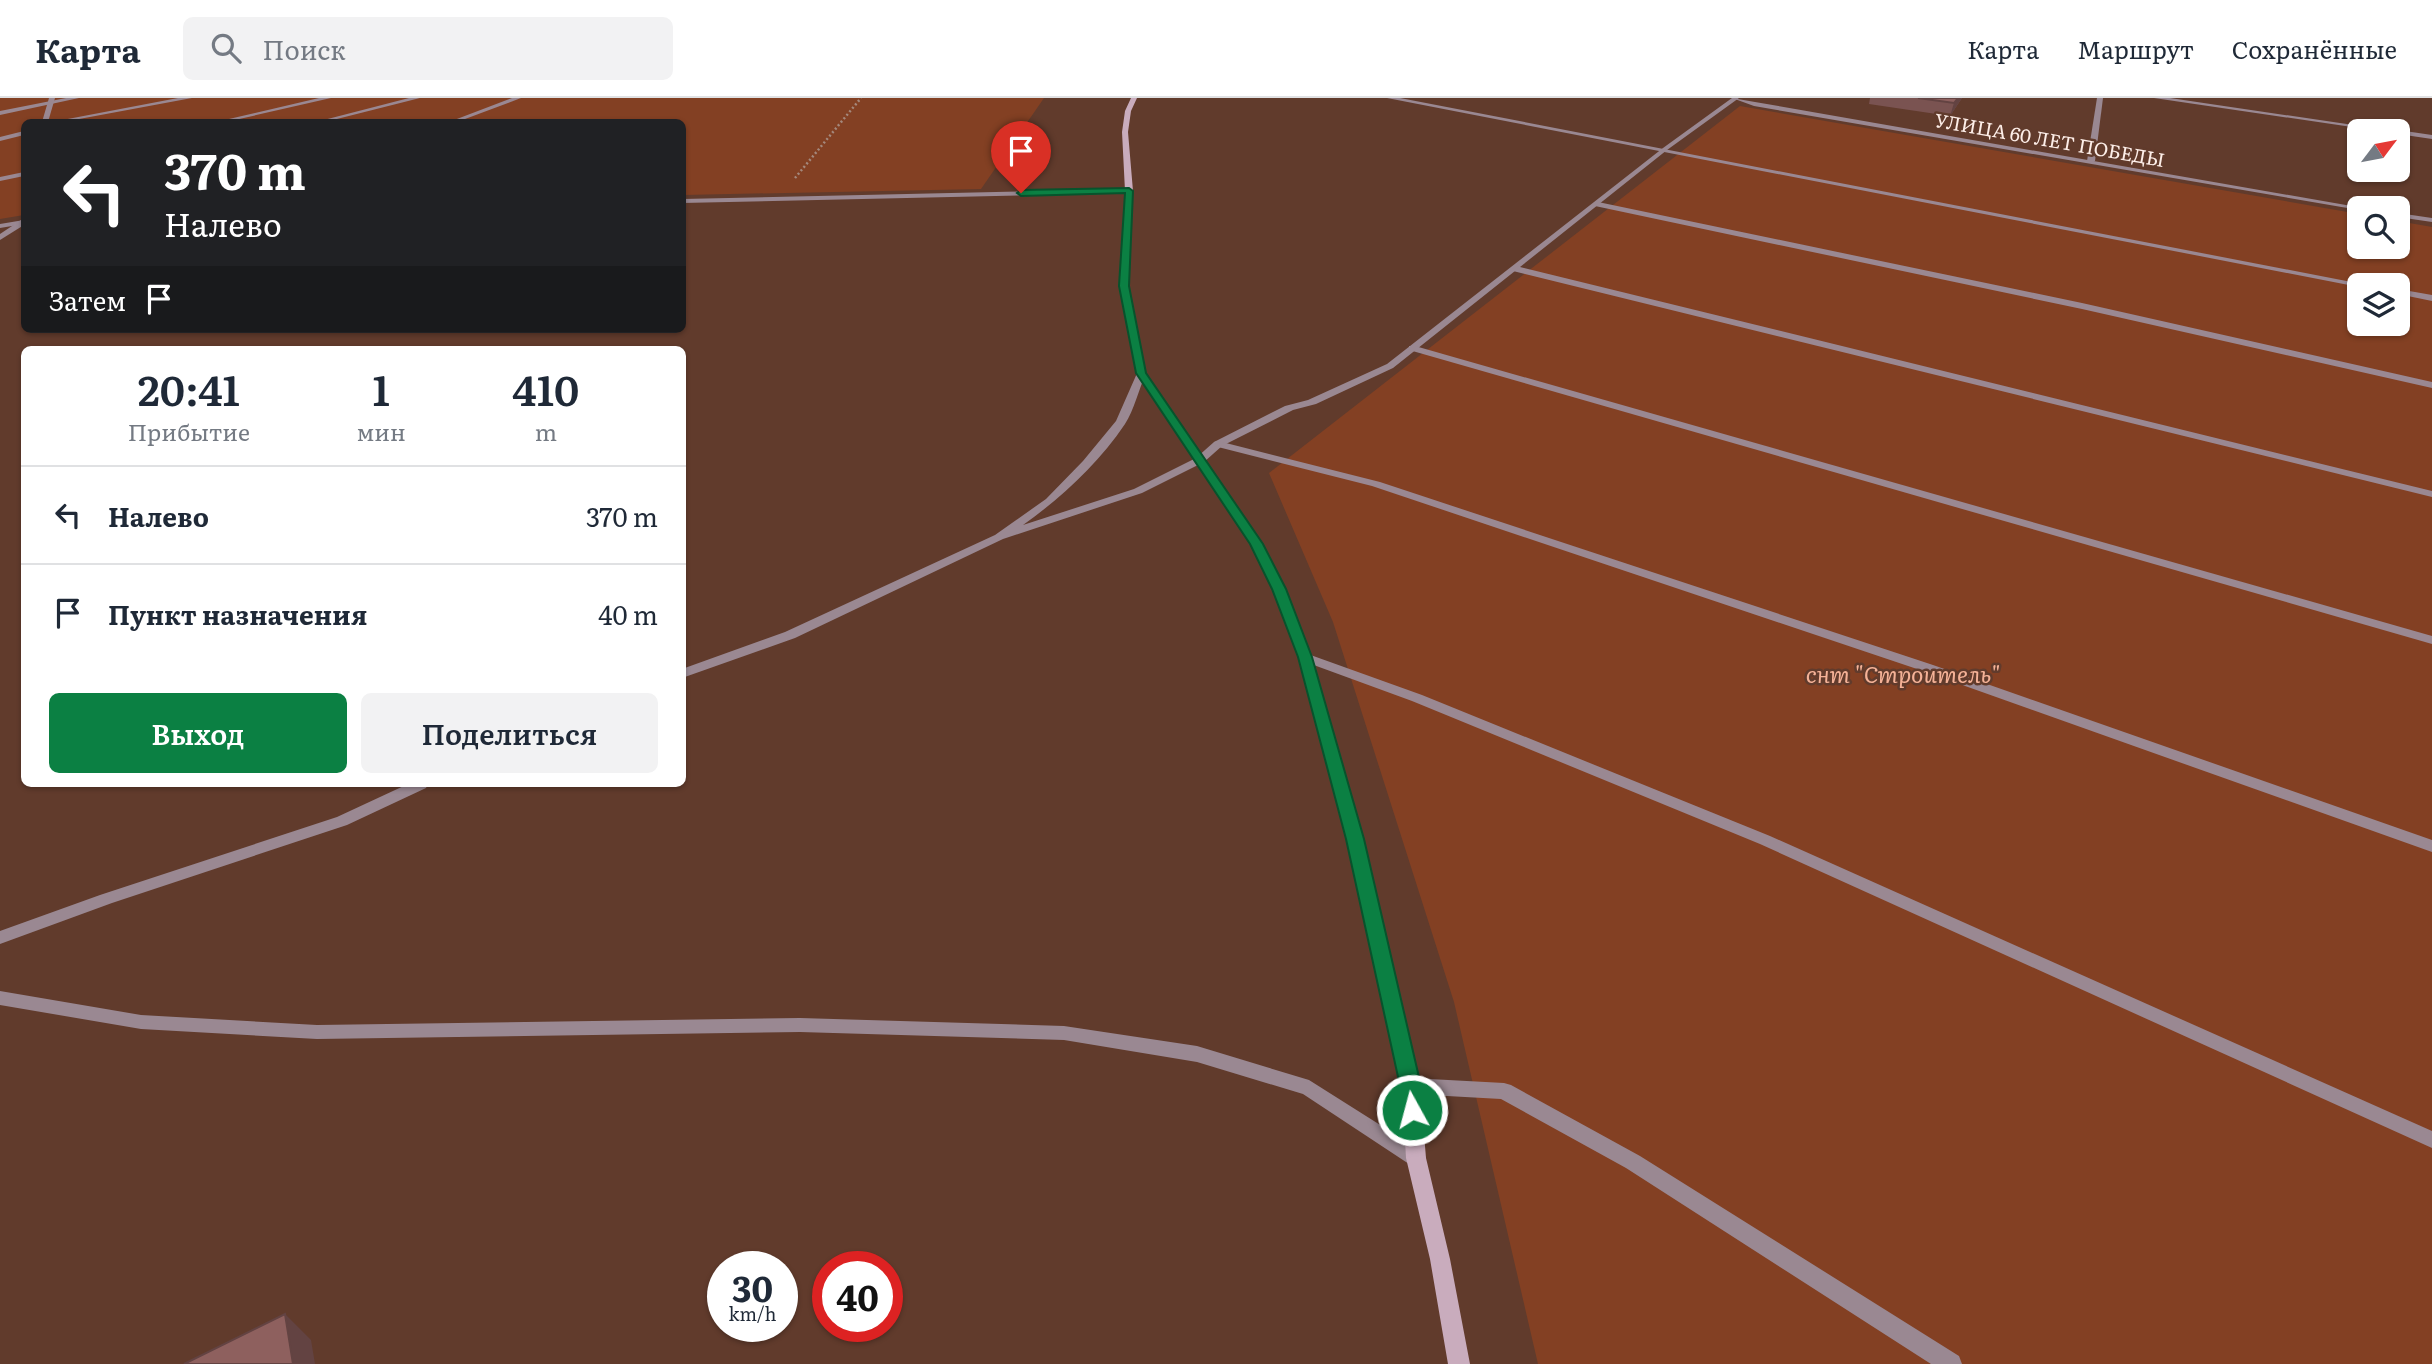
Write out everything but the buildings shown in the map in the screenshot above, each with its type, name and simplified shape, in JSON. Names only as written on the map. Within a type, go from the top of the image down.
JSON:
[{"type":"street","points":[[0,113],[51,100],[76,98]]},
{"type":"street","points":[[72,119],[189,98]]},
{"type":"street","points":[[233,119],[328,98]]},
{"type":"street","points":[[331,119],[417,98]]},
{"type":"street","points":[[460,119],[519,98]]},
{"type":"street","points":[[1134,98],[1128,111],[1125,132],[1129,191],[1124,286],[1141,373],[1257,544],[1279,589],[1305,657],[1355,839],[1410,1086],[1416,1158],[1440,1259],[1459,1364]]},
{"type":"street","points":[[1390,98],[2347,282]]},
{"type":"street","points":[[686,673],[790,635],[999,537],[1138,491],[1200,460],[1218,444],[1289,408],[1322,398],[1390,366],[1665,149],[1736,98]]},
{"type":"street","name":"УЛИЦА 60 ЛЕТ ПОБЕДЫ","points":[[1736,98],[1755,104],[2347,206]]},
{"type":"street","points":[[2091,161],[2100,98]]},
{"type":"street","points":[[2157,98],[2347,125]]},
{"type":"street","points":[[46,119],[51,100]]},
{"type":"street","points":[[0,139],[21,134]]},
{"type":"street","points":[[2410,134],[2432,137]]},
{"type":"street","points":[[0,179],[21,175]]},
{"type":"street","points":[[686,201],[1129,191]]},
{"type":"street","points":[[1598,204],[2082,306],[2432,384]]},
{"type":"street","points":[[2410,217],[2432,220]]},
{"type":"street","points":[[0,226],[21,222]]},
{"type":"street","points":[[0,238],[21,224]]},
{"type":"street","points":[[1516,269],[2432,494]]},
{"type":"street","points":[[2410,294],[2432,299]]},
{"type":"street","points":[[1412,348],[2432,640]]},
{"type":"street","points":[[999,537],[1050,501],[1087,463],[1121,422],[1141,373]]},
{"type":"street","points":[[1218,444],[1376,484],[1928,668],[2432,846]]},
{"type":"street","points":[[1305,657],[1430,704],[1765,839],[2432,1140]]},
{"type":"street","points":[[0,938],[106,899],[342,821],[415,787]]},
{"type":"street","points":[[0,998],[141,1022],[317,1032],[800,1025],[1064,1033],[1197,1054],[1309,1088],[1416,1158]]},
{"type":"street","points":[[1410,1086],[1504,1091],[1633,1163],[1951,1364]]},
{"type":"path","points":[[778,198],[861,98]]},
{"type":"green space","points":[[0,98],[1044,98],[981,189],[686,195],[686,119],[21,119],[21,216],[0,219]]},
{"type":"green space","name":"снт \"Строитель\"","points":[[1740,106],[2347,212],[2347,259],[2410,259],[2410,223],[2432,227],[2432,1364],[1538,1364],[1454,1002],[1333,622],[1269,473]]},
{"type":"route","points":[[1021,193],[1129,191],[1124,286],[1141,373],[1257,544],[1279,589],[1305,657],[1355,839],[1410,1086],[1412,1110]]}]
